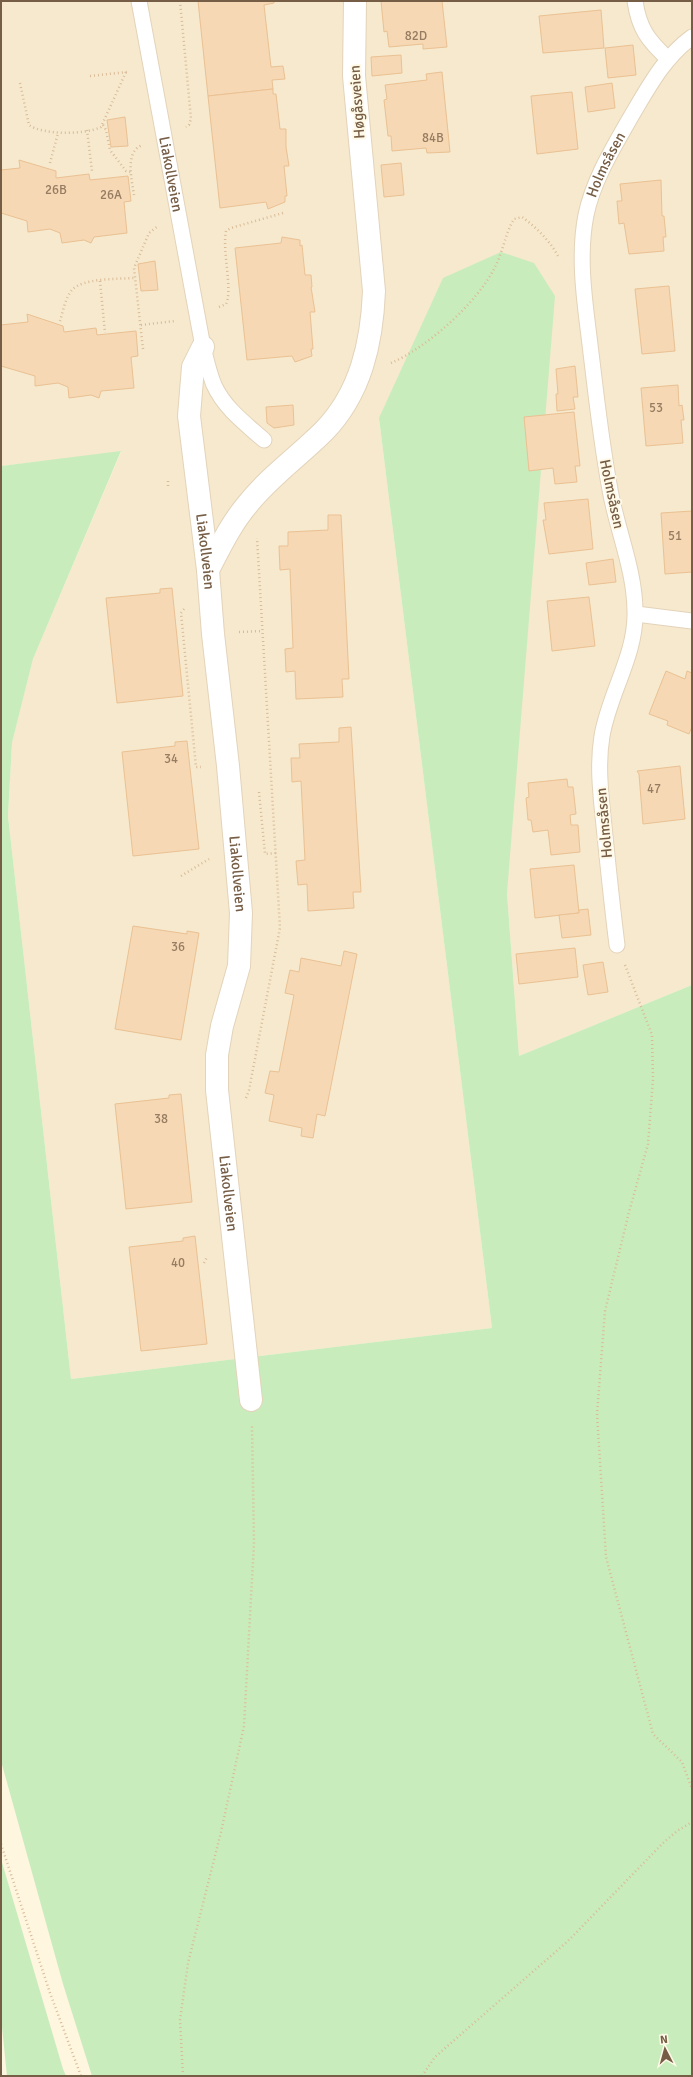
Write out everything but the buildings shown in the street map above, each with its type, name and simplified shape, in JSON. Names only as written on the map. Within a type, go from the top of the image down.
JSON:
[{"type":"street","name":"Høgåsveien","points":[[208,570],[235,521],[248,504],[325,430],[341,411],[350,398],[360,372],[373,318],[374,291],[354,76],[355,1]]},
{"type":"street","name":"Liakollveien","points":[[203,346],[193,367],[189,416],[208,570],[241,913],[239,966],[222,1026],[217,1055],[217,1090],[251,1400]]},
{"type":"lane","name":"Liakollveien","points":[[139,1],[196,311],[203,346],[214,385],[224,401],[237,416],[264,440]]},
{"type":"lane","points":[[635,1],[641,28],[650,41],[668,59]]},
{"type":"lane","name":"Holmsåsen","points":[[617,945],[602,804],[600,751],[602,733],[610,705],[630,649],[636,614],[632,582],[614,508],[602,442],[587,317],[583,264],[583,240],[586,216],[597,182],[622,133],[652,81],[668,59],[692,37]]},
{"type":"lane","points":[[636,614],[692,621]]},
{"type":"path","points":[[162,132],[185,127],[189,125],[191,118],[180,1]]},
{"type":"path","points":[[90,76],[130,71]]},
{"type":"path","points":[[20,83],[28,123],[32,127],[58,132],[98,129],[103,125],[126,72]]},
{"type":"path","points":[[103,125],[106,130],[112,152],[126,171],[131,172]]},
{"type":"path","points":[[88,130],[92,171]]},
{"type":"path","points":[[50,163],[58,132]]},
{"type":"path","points":[[134,195],[131,159],[135,150],[139,146],[148,144]]},
{"type":"path","points":[[141,325],[179,320],[196,311],[220,307],[228,300],[224,251],[226,231],[231,228],[283,213]]},
{"type":"path","points":[[360,372],[382,367],[402,358],[471,304],[484,288],[496,266],[514,219],[522,217],[533,226],[555,250],[562,263],[565,265],[583,264]]},
{"type":"path","points":[[143,349],[134,268],[149,233],[156,227],[162,226]]},
{"type":"path","points":[[60,322],[71,291],[76,285],[134,278]]},
{"type":"path","points":[[100,281],[105,333]]},
{"type":"path","points":[[221,1128],[235,1122],[249,1090],[276,960],[280,928],[257,535]]},
{"type":"path","points":[[234,632],[263,631]]},
{"type":"path","points":[[261,807],[265,854],[276,853]]},
{"type":"path","points":[[617,945],[652,1035],[653,1079],[648,1144],[629,1212],[605,1311],[597,1414],[606,1557],[654,1734],[682,1762],[692,1789]]},
{"type":"path","points":[[183,2076],[180,2020],[188,1964],[221,1832],[244,1726],[254,1543],[254,1451],[251,1400]]},
{"type":"path","points":[[422,2076],[435,2057],[568,1941],[663,1844],[677,1831],[692,1822]]},
{"type":"path","points":[[1,1844],[50,1992],[81,2076]]},
{"type":"shaded area","points":[[1,1],[692,1],[692,985],[519,1056],[507,893],[379,418],[492,1328],[71,1379],[8,816],[12,743],[33,659],[121,452],[1,466]]},
{"type":"green space","points":[[501,252],[534,263],[555,296],[507,893],[519,1056],[692,985],[692,2076],[92,2076],[63,1984],[1,1761],[1,466],[121,451],[33,659],[12,743],[8,816],[71,1379],[492,1328],[379,418],[443,278]]},
{"type":"green space","points":[[1,1859],[66,2076],[7,2076],[1,2017]]}]
